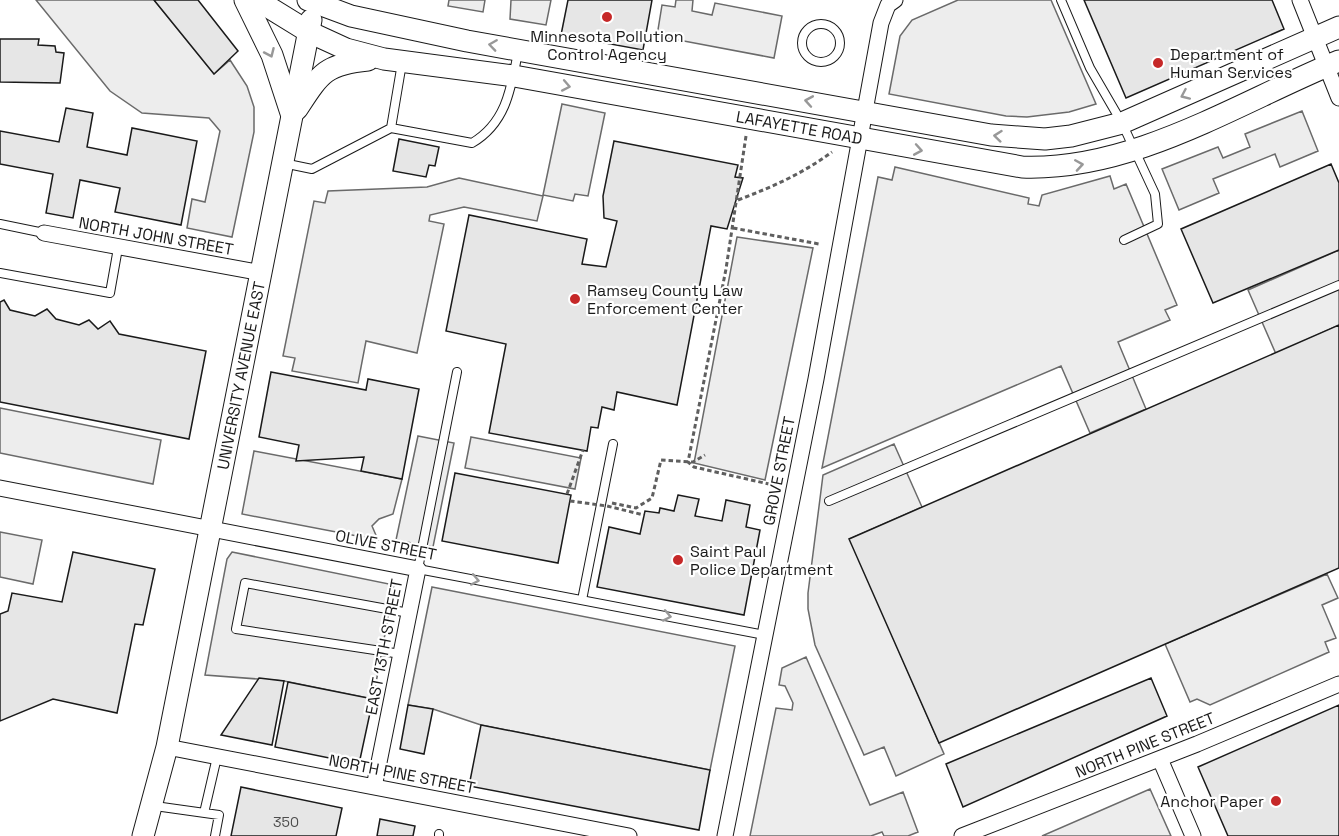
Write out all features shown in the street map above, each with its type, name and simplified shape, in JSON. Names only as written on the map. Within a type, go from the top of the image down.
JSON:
[{"type":"main road","points":[[245,0],[272,55],[292,117]]},
{"type":"main road","name":"LAFAYETTE ROAD","points":[[257,0],[309,32],[346,49],[393,60],[514,76],[1022,167],[1077,166],[1134,152],[1325,54],[1339,27]]},
{"type":"main road","name":"UNIVERSITY AVENUE EAST","points":[[143,836],[167,747],[211,530],[309,32],[311,2]]},
{"type":"main road","name":"LAFAYETTE ROAD","points":[[311,2],[391,25],[991,135],[1021,138],[1071,136],[1122,123],[1325,54]]},
{"type":"main road","points":[[292,117],[315,83],[329,68],[341,63],[393,60]]},
{"type":"main road","name":"UNIVERSITY AVENUE EAST","points":[[159,836],[167,747]]},
{"type":"street","name":"GROVE STREET","points":[[725,836],[861,139],[881,23],[888,5],[895,0]]},
{"type":"street","points":[[1300,0],[1325,54],[1339,98]]},
{"type":"street","name":"NORTH JOHN STREET","points":[[44,233],[262,273]]},
{"type":"street","name":"OLIVE STREET","points":[[0,489],[418,569]]},
{"type":"street","name":"EAST 13TH STREET","points":[[374,787],[418,569]]},
{"type":"street","name":"NORTH PINE STREET","points":[[966,835],[1160,759],[1339,684]]},
{"type":"street","name":"NORTH PINE STREET","points":[[167,747],[629,836]]},
{"type":"street","points":[[1160,759],[1193,836]]},
{"type":"lane","points":[[1061,0],[1090,68],[1122,123],[1155,194],[1158,224],[1124,240]]},
{"type":"lane","points":[[825,24],[836,31],[840,46],[831,59],[816,61],[806,54],[802,40],[810,27],[825,24]]},
{"type":"lane","points":[[283,163],[312,169],[391,128],[472,143],[488,134],[506,106],[519,48]]},
{"type":"lane","points":[[391,128],[393,60]]},
{"type":"lane","points":[[0,224],[44,233]]},
{"type":"lane","points":[[0,273],[110,293],[118,248]]},
{"type":"lane","points":[[829,501],[1339,285]]},
{"type":"lane","name":"EAST 13TH STREET","points":[[418,569],[457,372]]},
{"type":"lane","points":[[582,600],[613,444]]},
{"type":"lane","name":"OLIVE STREET","points":[[418,569],[765,634]]},
{"type":"lane","points":[[401,654],[236,628],[244,583],[409,613]]},
{"type":"lane","points":[[204,813],[217,757]]},
{"type":"lane","points":[[162,807],[219,815],[215,836]]},
{"type":"path","points":[[688,462],[738,200],[746,131]]},
{"type":"path","points":[[738,200],[777,186],[809,169],[838,148]]},
{"type":"path","points":[[733,228],[819,244]]},
{"type":"path","points":[[567,494],[583,450]]},
{"type":"path","points":[[688,462],[705,455]]},
{"type":"path","points":[[601,501],[636,508],[652,498],[661,460],[688,462],[704,470],[773,485]]},
{"type":"path","points":[[570,501],[607,506],[644,515]]},
{"type":"shaded area","points":[[36,0],[154,0],[214,74],[230,60],[247,86],[254,107],[254,132],[232,237],[187,228],[192,199],[205,202],[220,131],[209,118],[142,113],[110,91]]},
{"type":"shaded area","points":[[449,0],[485,0],[483,12],[448,6]]},
{"type":"shaded area","points":[[511,0],[551,0],[546,25],[510,19]]},
{"type":"shaded area","points":[[676,0],[693,0],[692,11],[712,15],[715,3],[782,16],[774,58],[657,36],[662,5],[675,7]]},
{"type":"shaded area","points":[[958,0],[1051,0],[1096,104],[1069,112],[1027,117],[1006,116],[889,94],[900,36],[912,20]]},
{"type":"shaded area","points":[[562,104],[605,113],[588,196],[575,194],[573,201],[543,195]]},
{"type":"shaded area","points":[[1302,111],[1318,151],[1280,167],[1275,154],[1213,179],[1219,193],[1179,210],[1162,169],[1218,147],[1223,158],[1250,147],[1245,134]]},
{"type":"shaded area","points":[[895,167],[1029,198],[1028,204],[1039,206],[1042,195],[1110,176],[1114,189],[1126,184],[1177,305],[1165,310],[1170,320],[1118,342],[1146,409],[1090,433],[1061,366],[822,468],[878,177],[892,180]]},
{"type":"shaded area","points":[[459,178],[543,196],[537,221],[464,207],[430,215],[429,221],[444,224],[417,353],[366,341],[358,383],[292,371],[295,358],[283,356],[314,201],[325,203],[328,191],[427,187]]},
{"type":"shaded area","points":[[737,237],[813,248],[765,480],[694,463]]},
{"type":"shaded area","points":[[1339,250],[1339,325],[1276,354],[1248,290]]},
{"type":"shaded area","points":[[0,408],[161,440],[153,484],[0,453]]},
{"type":"shaded area","points":[[418,436],[454,443],[433,547],[396,540]]},
{"type":"shaded area","points":[[471,437],[581,458],[575,489],[465,468]]},
{"type":"shaded area","points":[[894,444],[922,507],[850,539],[944,754],[896,776],[884,747],[864,755],[815,645],[808,609],[823,475]]},
{"type":"shaded area","points":[[254,451],[402,479],[393,514],[379,519],[372,526],[378,540],[242,514]]},
{"type":"shaded area","points":[[0,532],[42,540],[33,584],[0,577]]},
{"type":"shaded area","points":[[232,552],[394,585],[373,699],[284,681],[205,675],[227,559]]},
{"type":"shaded area","points":[[1327,574],[1338,598],[1322,605],[1336,638],[1325,642],[1329,652],[1210,705],[1197,699],[1190,702],[1165,644]]},
{"type":"shaded area","points":[[432,587],[735,646],[710,770],[481,725],[433,709],[408,705]]},
{"type":"shaded area","points":[[806,657],[870,805],[903,792],[918,832],[908,836],[884,836],[882,832],[871,836],[750,836],[776,708],[792,710],[793,703],[785,686],[779,685],[782,668]]},
{"type":"shaded area","points":[[1150,789],[1171,836],[1042,836]]},
{"type":"building","points":[[154,0],[198,0],[238,51],[214,74]]},
{"type":"building","name":"Minnesota Pollution Control Agency","points":[[568,0],[652,0],[643,50],[561,35]]},
{"type":"building","name":"Department of Human Services","points":[[1084,0],[1272,0],[1284,29],[1126,98]]},
{"type":"building","points":[[0,39],[39,39],[38,45],[55,46],[56,52],[64,53],[60,83],[0,82]]},
{"type":"building","points":[[66,108],[93,113],[87,147],[127,155],[132,128],[197,141],[181,225],[115,212],[120,188],[80,180],[73,218],[46,213],[53,174],[0,164],[0,131],[59,142]]},
{"type":"building","points":[[399,139],[439,147],[435,166],[429,165],[426,177],[393,171]]},
{"type":"building","name":"Ramsey County Law Enforcement Center","points":[[614,141],[738,165],[735,177],[743,178],[727,229],[711,226],[677,405],[617,392],[614,410],[602,407],[598,428],[591,427],[587,451],[489,433],[506,344],[446,331],[469,215],[587,239],[582,264],[606,267],[617,221],[604,218],[603,196]]},
{"type":"building","points":[[1331,164],[1339,183],[1339,250],[1213,303],[1181,229]]},
{"type":"building","points":[[4,300],[10,310],[35,316],[47,309],[56,319],[79,325],[89,320],[98,329],[110,321],[119,334],[206,351],[189,439],[0,402],[0,302]]},
{"type":"building","points":[[1339,325],[1339,568],[939,743],[849,539]]},
{"type":"building","points":[[271,372],[366,390],[368,379],[419,389],[402,479],[361,471],[364,457],[296,461],[299,445],[259,437]]},
{"type":"building","points":[[455,473],[571,495],[558,563],[442,541]]},
{"type":"building","name":"Saint Paul Police Department","points":[[678,495],[699,499],[695,516],[722,521],[726,500],[750,505],[746,527],[760,530],[744,615],[597,587],[609,527],[640,534],[645,511],[659,513],[660,508],[674,511]]},
{"type":"building","points":[[73,552],[155,569],[143,625],[135,624],[117,713],[53,699],[0,721],[0,614],[8,611],[12,593],[62,602]]},
{"type":"building","points":[[259,678],[284,681],[272,745],[221,735]]},
{"type":"building","points":[[1151,678],[1167,716],[963,807],[946,764]]},
{"type":"building","points":[[288,682],[373,699],[359,764],[275,747]]},
{"type":"building","points":[[408,705],[433,709],[424,754],[400,749]]},
{"type":"building","name":"Anchor Paper","points":[[1339,705],[1339,836],[1228,836],[1198,767]]},
{"type":"building","points":[[481,725],[710,770],[699,830],[469,786]]},
{"type":"building","points":[[241,787],[342,808],[336,836],[231,836]]},
{"type":"building","points":[[380,819],[415,826],[413,836],[377,836]]},
{"type":"place","name":"Minnesota Pollution Control Agency","points":[[607,17]]},
{"type":"place","name":"Department of Human Services","points":[[1158,63]]},
{"type":"place","name":"Ramsey County Law Enforcement Center","points":[[575,299]]},
{"type":"place","name":"Saint Paul Police Department","points":[[678,560]]},
{"type":"place","name":"Anchor Paper","points":[[1276,801]]}]
